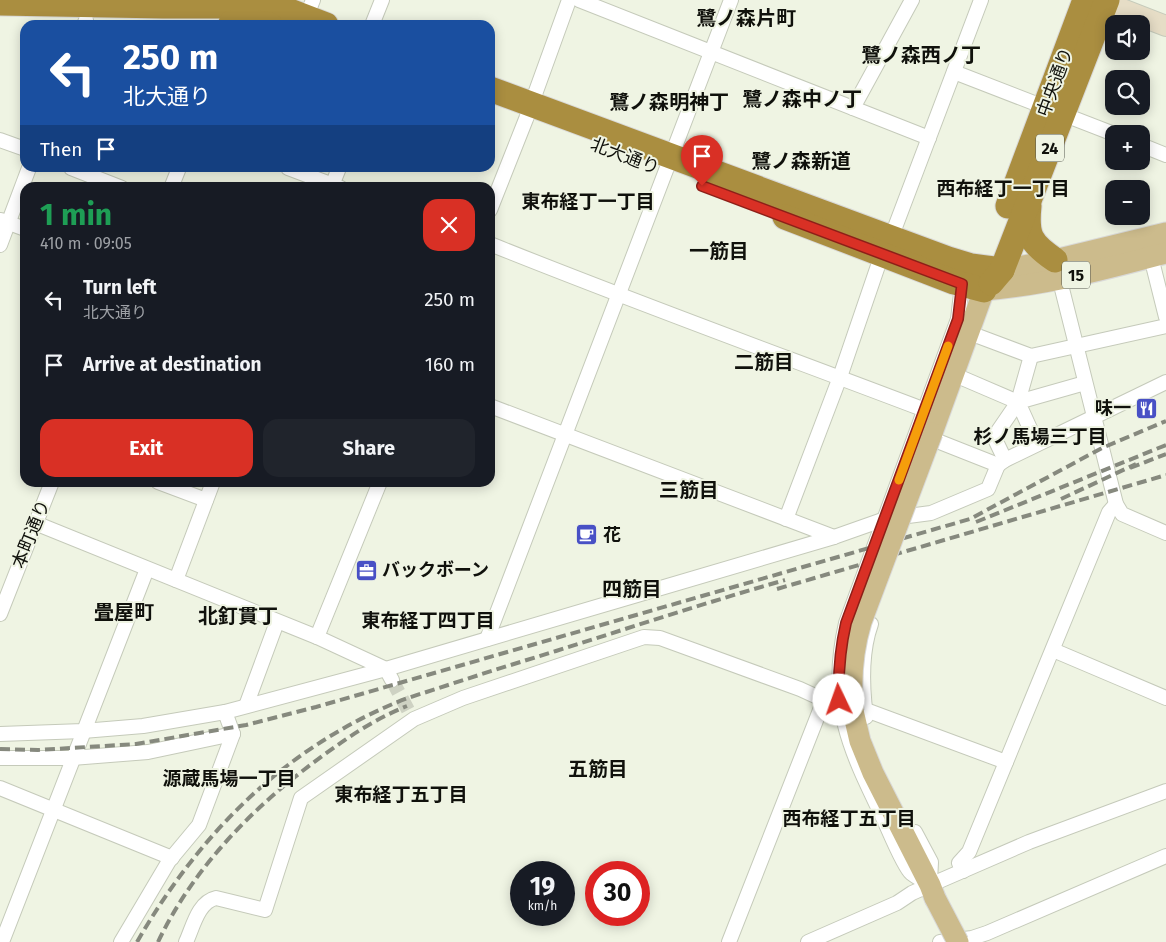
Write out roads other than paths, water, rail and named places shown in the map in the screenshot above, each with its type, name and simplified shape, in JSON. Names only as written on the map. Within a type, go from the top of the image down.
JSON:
[{"type":"highway","name":"中央通り","points":[[983,278],[1055,110],[1099,1]]},
{"type":"highway","points":[[0,3],[165,3],[239,14],[252,20]]},
{"type":"highway","points":[[124,20],[239,14],[267,6],[315,14]]},
{"type":"highway","points":[[0,18],[42,20]]},
{"type":"highway","name":"北大通り","points":[[495,92],[528,112]]},
{"type":"highway","name":"北大通り","points":[[495,106],[528,112],[886,246],[954,261],[983,278]]},
{"type":"highway","name":"中央通り","points":[[983,278],[1030,196],[1055,110]]},
{"type":"highway","name":"24","points":[[1030,196],[1028,230],[1034,242],[1057,270]]},
{"type":"main road","name":"15","points":[[983,278],[1018,288],[1057,270],[1166,233]]},
{"type":"main road","name":"15","points":[[1057,270],[1158,255]]},
{"type":"main road","points":[[958,942],[873,773],[860,741],[852,707],[852,667],[855,643],[861,622],[929,436],[974,327],[983,278]]},
{"type":"street","points":[[374,20],[382,0]]},
{"type":"street","points":[[495,197],[569,0]]},
{"type":"street","points":[[579,0],[929,138]]},
{"type":"street","points":[[487,639],[731,0]]},
{"type":"street","points":[[853,108],[912,0]]},
{"type":"street","points":[[786,519],[840,377],[886,246],[981,0]]},
{"type":"street","points":[[1099,1],[1166,26]]},
{"type":"street","points":[[954,72],[1105,130]]},
{"type":"street","points":[[0,140],[20,147]]},
{"type":"street","points":[[1150,149],[1166,155]]},
{"type":"street","points":[[81,172],[107,182]]},
{"type":"street","points":[[298,172],[325,182]]},
{"type":"street","points":[[0,245],[4,222],[20,187]]},
{"type":"street","points":[[4,222],[20,227]]},
{"type":"street","points":[[495,246],[618,296],[925,410]]},
{"type":"street","points":[[1158,255],[1166,317]]},
{"type":"street","points":[[1057,270],[1116,504],[1122,514],[1166,533]]},
{"type":"street","points":[[852,707],[863,682],[869,629],[910,516],[929,436],[925,410],[958,319],[983,278]]},
{"type":"street","points":[[852,707],[838,675],[840,649],[846,623],[885,519],[962,378],[974,327],[1031,356],[1166,326]]},
{"type":"street","points":[[1002,463],[994,437],[1018,402],[1031,356]]},
{"type":"street","points":[[962,378],[1018,402],[1085,383]]},
{"type":"street","points":[[0,734],[83,731],[143,726],[225,712],[389,674],[487,639],[834,537],[885,519],[931,513],[988,489],[1002,463],[1037,444],[1166,382]]},
{"type":"street","points":[[1018,402],[1037,444]]},
{"type":"street","points":[[495,408],[834,537]]},
{"type":"street","points":[[929,436],[1002,463]]},
{"type":"street","name":"本町通り","points":[[0,614],[5,584],[35,523],[50,487]]},
{"type":"street","points":[[171,487],[206,500]]},
{"type":"street","points":[[176,580],[211,487]]},
{"type":"street","points":[[317,637],[378,487]]},
{"type":"street","points":[[963,871],[959,862],[969,852],[1054,650],[1109,512],[1116,504]]},
{"type":"street","points":[[35,523],[317,637],[389,674]]},
{"type":"street","points":[[2,942],[147,569]]},
{"type":"street","points":[[246,706],[277,622]]},
{"type":"street","points":[[189,942],[200,910],[209,899],[216,898],[265,910],[301,798],[411,715],[644,637],[660,638],[800,689],[824,700],[852,707],[1006,762]]},
{"type":"street","points":[[1054,650],[1166,698]]},
{"type":"street","points":[[729,942],[824,700]]},
{"type":"street","points":[[121,942],[172,858],[199,825],[233,734],[225,712]]},
{"type":"street","points":[[0,758],[72,758],[148,752],[233,734]]},
{"type":"street","points":[[0,788],[172,858]]},
{"type":"street","points":[[808,942],[897,904],[912,893],[933,892],[963,871],[1029,842],[1166,792]]},
{"type":"street","points":[[940,942],[972,938],[987,933],[1166,856]]},
{"type":"tunnel","points":[[392,680],[408,710]]},
{"type":"railway","points":[[0,749],[38,750],[136,744],[246,725],[316,707],[970,519],[1102,448],[1166,421]]},
{"type":"railway","points":[[976,522],[1166,445]]},
{"type":"railway","points":[[1130,468],[1166,454]]},
{"type":"railway","points":[[1061,499],[1136,464]]},
{"type":"railway","points":[[777,589],[1166,475]]},
{"type":"railway","points":[[137,942],[161,903],[215,832],[279,772],[315,746],[354,723],[411,697],[785,580]]},
{"type":"railway","points":[[158,942],[174,913],[212,858],[257,810],[308,766],[343,741],[379,719],[407,706]]},
{"type":"place","name":"味一","points":[[1147,408]]},
{"type":"place","name":"花","points":[[587,535]]},
{"type":"place","name":"バックボーン","points":[[366,570]]},
{"type":"district","name":"鷺ノ森片町","points":[[746,18]]},
{"type":"district","name":"鷺ノ森西ノ丁","points":[[921,55]]},
{"type":"district","name":"鷺ノ森中ノ丁","points":[[802,99]]},
{"type":"district","name":"鷺ノ森明神丁","points":[[669,102]]},
{"type":"district","name":"鷺ノ森新道","points":[[801,161]]},
{"type":"district","name":"西布経丁一丁目","points":[[1003,188]]},
{"type":"district","name":"東布経丁一丁目","points":[[588,201]]},
{"type":"district","name":"一筋目","points":[[719,251]]},
{"type":"district","name":"二筋目","points":[[764,362]]},
{"type":"district","name":"杉ノ馬場三丁目","points":[[1040,436]]},
{"type":"district","name":"三筋目","points":[[689,490]]},
{"type":"district","name":"四筋目","points":[[632,589]]},
{"type":"district","name":"畳屋町","points":[[124,612]]},
{"type":"district","name":"北釘貫丁","points":[[238,616]]},
{"type":"district","name":"東布経丁四丁目","points":[[428,620]]},
{"type":"district","name":"五筋目","points":[[598,769]]},
{"type":"district","name":"源蔵馬場一丁目","points":[[229,778]]},
{"type":"district","name":"東布経丁五丁目","points":[[401,794]]},
{"type":"district","name":"西布経丁五丁目","points":[[849,818]]}]
